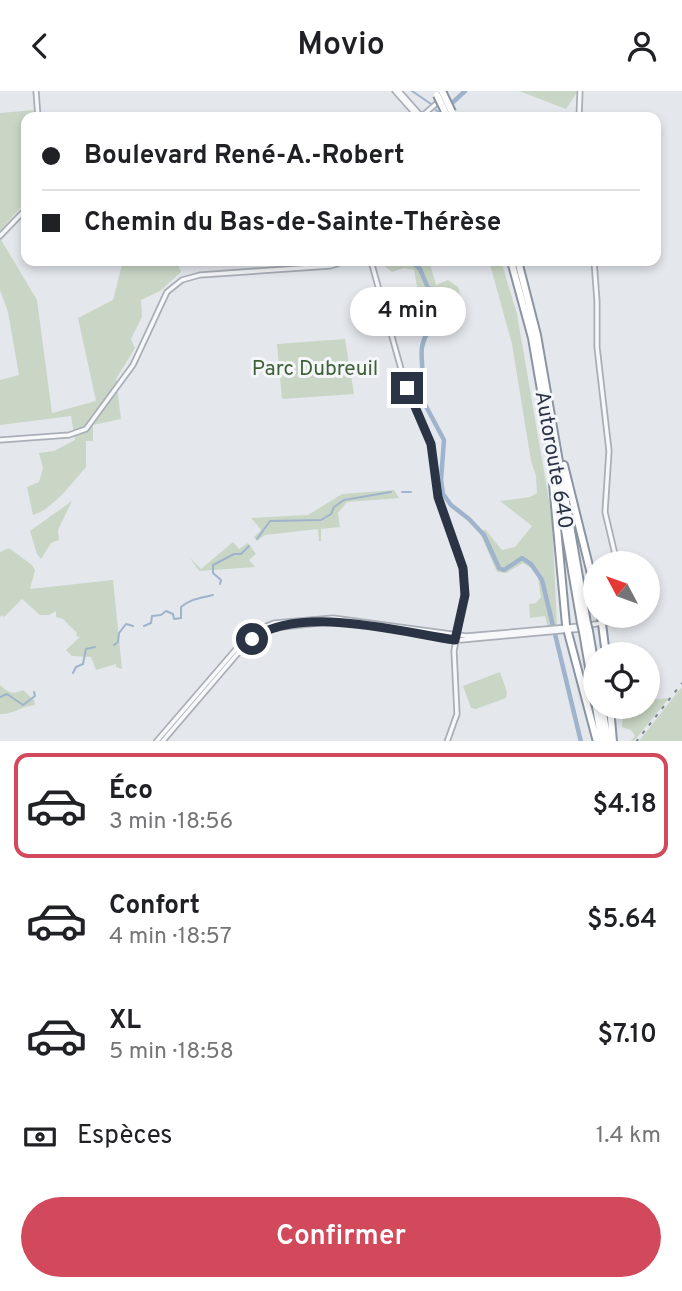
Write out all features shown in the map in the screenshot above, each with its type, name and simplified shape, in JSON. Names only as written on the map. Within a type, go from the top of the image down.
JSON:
[{"type":"highway","points":[[438,92],[448,112]]},
{"type":"highway","name":"Autoroute 640","points":[[513,266],[530,327],[583,618]]},
{"type":"highway","name":"Autoroute 640","points":[[519,266],[534,318],[550,405],[583,617]]},
{"type":"highway","points":[[550,405],[586,551]]},
{"type":"highway","points":[[549,433],[563,629],[599,741]]},
{"type":"highway","name":"Autoroute 640","points":[[585,628],[589,642]]},
{"type":"highway","name":"Autoroute 640","points":[[586,631],[587,642]]},
{"type":"highway","points":[[597,719],[599,741]]},
{"type":"highway","points":[[605,719],[610,741]]},
{"type":"highway","points":[[610,719],[610,741]]},
{"type":"street","points":[[36,91],[38,112]]},
{"type":"street","points":[[397,91],[419,110],[429,111],[450,92]]},
{"type":"street","points":[[397,91],[416,112]]},
{"type":"street","points":[[579,112],[580,91]]},
{"type":"street","points":[[412,105],[417,112]]},
{"type":"street","points":[[0,236],[21,214]]},
{"type":"street","points":[[0,440],[71,435],[86,429],[136,361],[167,292],[184,279],[198,275],[330,266]]},
{"type":"street","points":[[373,266],[406,387],[431,444],[437,495],[463,565],[464,600],[456,638],[457,717],[447,741]]},
{"type":"street","points":[[594,266],[597,347],[608,447],[605,513],[614,551]]},
{"type":"street","points":[[156,741],[242,642],[265,626],[279,622],[339,618],[456,638]]},
{"type":"street","points":[[162,741],[246,645],[267,630],[288,625],[346,622],[456,638],[583,627]]},
{"type":"green space","points":[[519,91],[578,91],[566,109]]},
{"type":"green space","points":[[35,110],[21,112],[21,207],[0,231],[0,113]]},
{"type":"green space","points":[[0,238],[37,300],[52,413],[96,401],[78,318],[113,300],[122,266],[179,266],[181,272],[160,291],[141,300],[142,317],[131,339],[135,348],[116,379],[121,419],[93,425],[93,441],[86,441],[86,467],[55,502],[33,515],[27,487],[39,482],[43,468],[39,453],[54,451],[75,440],[71,416],[0,425],[0,380],[19,375],[8,312],[0,290]]},
{"type":"green space","points":[[384,266],[430,266],[436,285],[448,280],[458,287],[462,300],[444,324],[428,337],[425,329],[431,322],[431,298],[418,292],[414,270],[404,268],[392,272]]},
{"type":"green space","points":[[490,266],[503,266],[517,314],[552,518],[557,626],[548,627],[545,616],[530,618],[529,604],[536,603],[541,597],[537,572],[523,563],[506,573],[497,572],[480,533],[485,529],[502,550],[515,547],[532,526],[500,501],[530,497],[537,493],[512,344]]},
{"type":"green space","name":"Parc Dubreuil","points":[[345,339],[354,394],[282,399],[277,344]]},
{"type":"green space","points":[[394,490],[399,498],[347,502],[338,513],[340,527],[321,529],[321,541],[318,529],[265,535],[257,541],[254,537],[261,530],[251,518],[308,515],[342,494]]},
{"type":"green space","points":[[72,501],[58,530],[59,540],[51,543],[41,559],[30,531]]},
{"type":"green space","points":[[233,542],[239,549],[248,543],[256,554],[249,560],[255,567],[199,571],[190,558],[201,569]]},
{"type":"green space","points":[[9,548],[35,570],[30,589],[113,580],[122,669],[116,667],[116,664],[96,670],[91,657],[72,656],[66,650],[80,637],[76,636],[77,633],[63,619],[56,617],[56,611],[49,615],[40,615],[22,599],[4,617],[0,617],[0,552]]},
{"type":"green space","points":[[500,672],[507,692],[506,698],[476,709],[471,708],[463,686]]},
{"type":"green space","points":[[0,685],[11,692],[23,690],[34,700],[35,705],[0,714]]},
{"type":"green space","points":[[682,688],[682,741],[639,741],[656,719],[660,719],[660,714]]},
{"type":"green space","points":[[669,698],[660,709],[660,699]]},
{"type":"green space","points":[[622,719],[652,719],[634,741],[631,741],[635,736],[631,730],[622,727]]},
{"type":"waterway","points":[[412,91],[431,104]]},
{"type":"waterway","points":[[442,112],[465,91]]},
{"type":"waterway","points":[[417,266],[428,288],[445,292],[452,300],[424,340],[422,375],[418,385],[421,397],[444,440],[441,480],[443,494],[451,505],[484,535],[499,568],[504,570],[522,558],[531,564],[542,580],[581,741]]},
{"type":"waterway","points":[[257,539],[270,521],[321,520],[344,500],[391,492]]},
{"type":"waterway","points":[[402,492],[411,492]]},
{"type":"waterway","points":[[220,584],[221,580],[213,573],[213,565],[234,554],[241,554],[249,546]]},
{"type":"waterway","points":[[144,626],[151,623],[152,616],[166,611],[173,614],[174,619],[181,618],[181,607],[185,604],[213,595]]},
{"type":"waterway","points":[[114,645],[126,624],[133,626]]},
{"type":"waterway","points":[[73,673],[76,667],[83,664],[86,649],[95,647]]},
{"type":"waterway","points":[[0,697],[7,694],[23,705],[35,696],[34,692]]},
{"type":"railway","points":[[637,741],[682,683]]},
{"type":"route","points":[[252,639],[281,626],[339,622],[455,640],[465,595],[465,577],[461,557],[438,497],[431,444],[407,388]]}]
